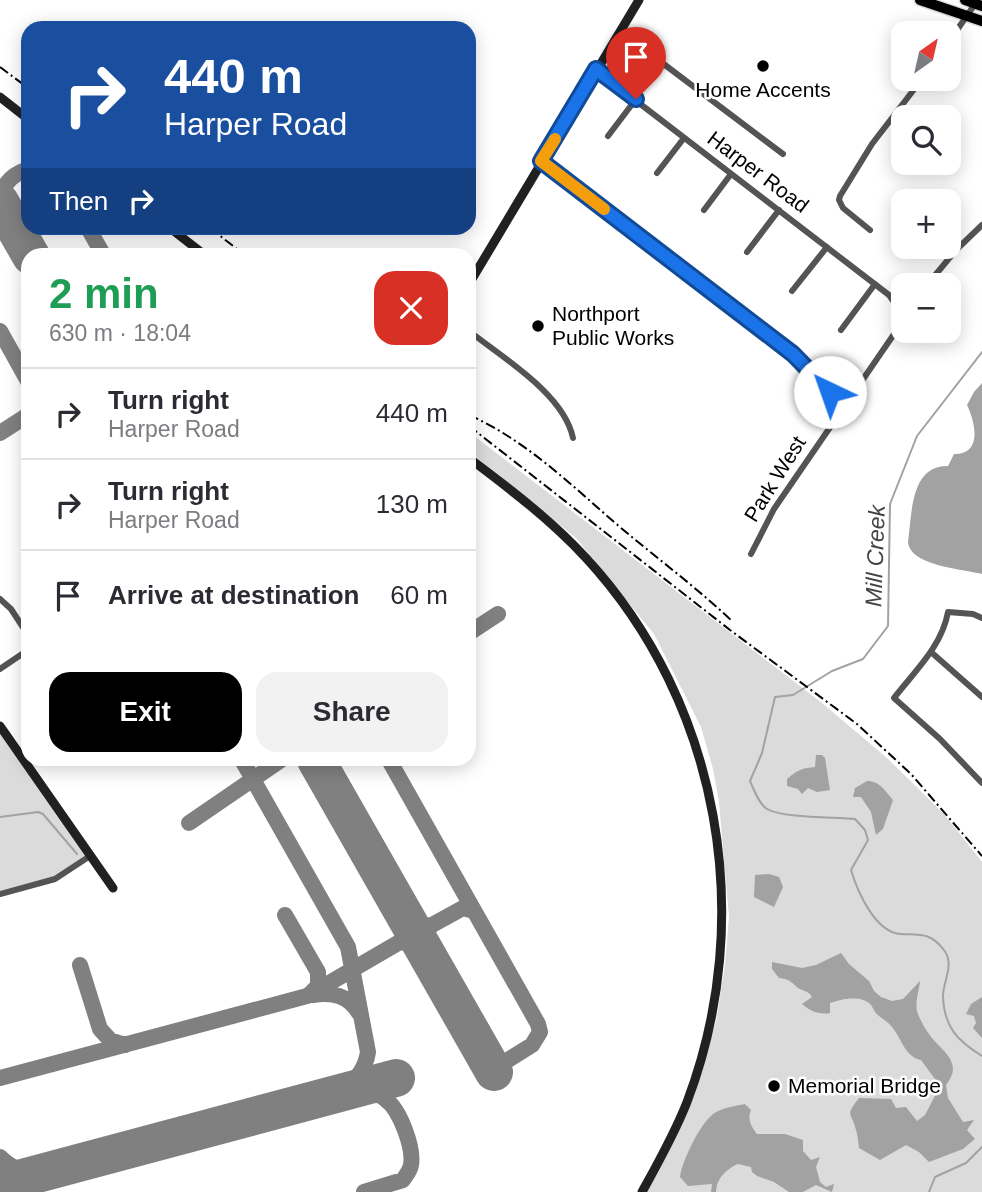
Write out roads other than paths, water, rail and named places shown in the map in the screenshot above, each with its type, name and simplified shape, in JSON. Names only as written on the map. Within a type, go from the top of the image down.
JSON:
[{"type":"highway","points":[[919,0],[982,21]]},
{"type":"main road","points":[[476,272],[639,0]]},
{"type":"main road","points":[[0,97],[21,114]]},
{"type":"main road","points":[[179,235],[196,248]]},
{"type":"main road","points":[[476,464],[562,533],[629,611],[679,700],[710,798],[722,899],[720,968],[715,1002],[687,1102],[642,1192]]},
{"type":"main road","points":[[0,726],[21,756]]},
{"type":"main road","points":[[28,766],[113,888]]},
{"type":"street","points":[[961,25],[975,2]]},
{"type":"street","name":"Harper Road","points":[[620,31],[783,154]]},
{"type":"street","name":"Harper Road","points":[[596,69],[891,298]]},
{"type":"street","points":[[870,230],[843,208],[840,196],[872,144],[913,91]]},
{"type":"street","points":[[608,136],[636,99]]},
{"type":"street","points":[[657,173],[684,138]]},
{"type":"street","points":[[541,161],[793,354],[830,392]]},
{"type":"street","points":[[704,210],[731,174]]},
{"type":"street","points":[[747,252],[779,210]]},
{"type":"street","points":[[937,273],[982,225]]},
{"type":"street","points":[[792,291],[827,247]]},
{"type":"street","points":[[841,330],[875,284]]},
{"type":"street","points":[[476,337],[549,396],[562,412],[573,438]]},
{"type":"street","name":"Park West","points":[[751,554],[774,509],[891,338]]},
{"type":"street","points":[[0,599],[21,624]]},
{"type":"street","points":[[982,618],[973,614],[948,612],[943,634],[894,698],[940,739],[982,783]]},
{"type":"street","points":[[931,652],[982,697]]},
{"type":"street","points":[[0,669],[21,655]]},
{"type":"street","points":[[0,894],[55,879],[90,856]]},
{"type":"waterway","name":"Mill Creek","points":[[982,352],[917,436],[890,504],[888,626],[863,659],[832,671],[793,695],[775,697],[762,753],[750,781],[764,807],[774,812],[855,819],[865,830],[868,840],[851,870],[863,899],[875,919],[892,932],[929,937],[944,950],[948,961],[943,990],[946,1017],[959,1039],[982,1056]]},
{"type":"waterway","points":[[0,817],[38,812],[43,814],[77,854]]},
{"type":"waterway","name":"Mill Creek","points":[[929,1192],[935,1177],[966,1163],[982,1147]]},
{"type":"railway","points":[[0,67],[21,83]]},
{"type":"railway","points":[[219,235],[236,248]]},
{"type":"railway","points":[[476,418],[506,435],[541,460],[733,622]]},
{"type":"railway","points":[[476,431],[730,630],[857,724],[911,774],[982,856]]},
{"type":"place","name":"Home Accents","points":[[763,66]]},
{"type":"place","name":"Northport Public Works","points":[[538,326]]},
{"type":"place","name":"Memorial Bridge","points":[[774,1086]]}]
